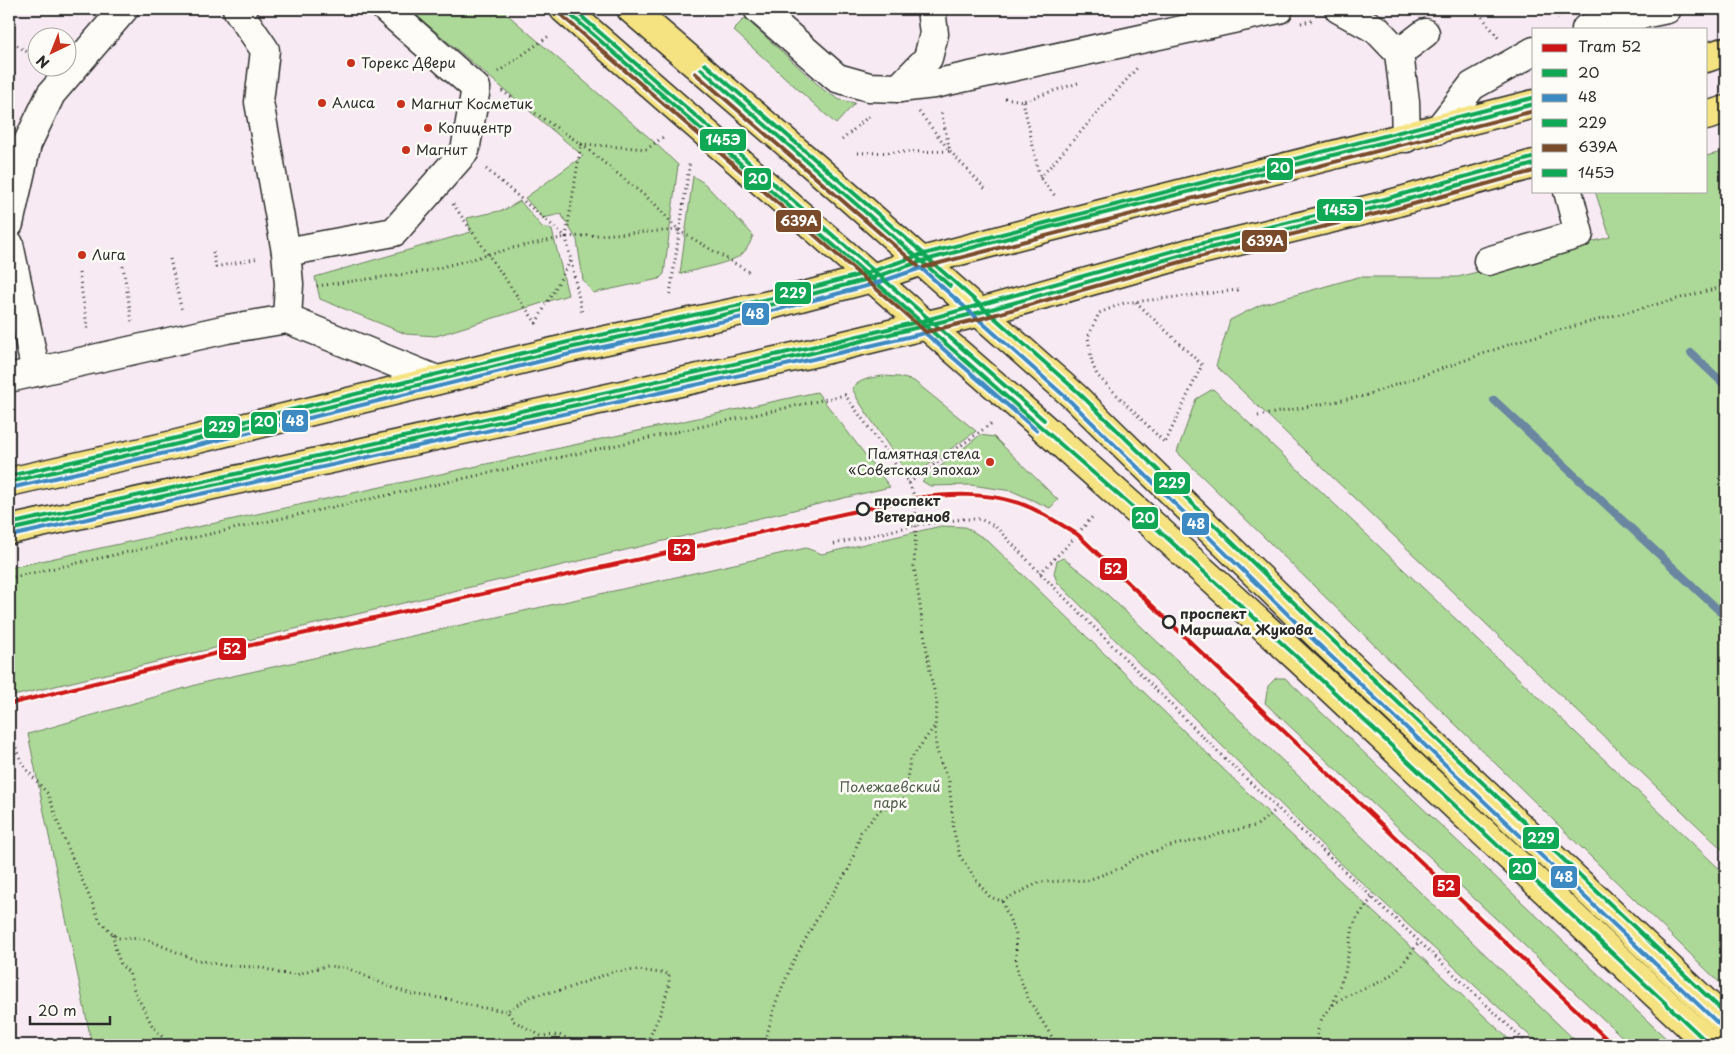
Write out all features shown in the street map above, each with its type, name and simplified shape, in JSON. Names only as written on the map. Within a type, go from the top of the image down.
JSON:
[{"type":"main road","points":[[564,9],[1154,526],[1710,1045]]},
{"type":"main road","points":[[632,9],[981,312],[1075,397],[1320,638],[1726,1022]]},
{"type":"main road","points":[[1708,57],[1726,51]]},
{"type":"main road","points":[[9,482],[173,445],[569,348],[774,304],[872,278],[922,261],[1046,228],[1438,130],[1532,105]]},
{"type":"main road","points":[[1708,115],[1726,110]]},
{"type":"main road","points":[[9,530],[927,326],[1193,252],[1387,205],[1532,165]]},
{"type":"street","points":[[9,224],[27,144],[51,94],[124,9]]},
{"type":"street","points":[[237,9],[265,50],[258,102],[286,252],[289,284],[287,319]]},
{"type":"street","points":[[286,252],[394,232],[465,151],[476,88],[386,9]]},
{"type":"street","points":[[758,9],[837,78],[869,87],[899,88],[934,84],[1287,17]]},
{"type":"street","points":[[899,88],[928,58],[934,34],[932,9]]},
{"type":"street","points":[[1589,28],[1605,22],[1667,9]]},
{"type":"street","points":[[1332,13],[1377,30],[1399,53],[1405,102],[1406,138]]},
{"type":"street","points":[[1399,53],[1426,33]]},
{"type":"street","points":[[1438,130],[1472,86],[1532,52]]},
{"type":"street","points":[[1488,261],[1579,234],[1568,192]]},
{"type":"street","points":[[9,244],[36,372]]},
{"type":"street","points":[[9,378],[227,329],[287,319],[437,380]]},
{"type":"path","points":[[1476,9],[1504,47]]},
{"type":"path","points":[[1555,9],[1559,18]]},
{"type":"path","points":[[1287,17],[1332,13]]},
{"type":"path","points":[[476,88],[549,36]]},
{"type":"path","points":[[9,40],[28,52]]},
{"type":"path","points":[[1040,178],[1142,62],[1133,65]]},
{"type":"path","points":[[1046,228],[1059,200],[1040,178],[1023,101],[1087,80]]},
{"type":"path","points":[[476,88],[494,85],[581,144],[655,204],[678,230],[750,273]]},
{"type":"path","points":[[899,88],[950,151],[987,191]]},
{"type":"path","points":[[581,144],[647,149],[663,137]]},
{"type":"path","points":[[581,144],[566,238],[582,313]]},
{"type":"path","points":[[465,151],[566,238]]},
{"type":"path","points":[[858,153],[950,151]]},
{"type":"path","points":[[670,294],[678,230],[690,161]]},
{"type":"path","points":[[438,182],[536,323],[571,260]]},
{"type":"path","points":[[313,286],[427,271],[566,238],[678,230]]},
{"type":"path","points":[[213,252],[216,267],[286,252]]},
{"type":"path","points":[[170,259],[183,317]]},
{"type":"path","points":[[123,266],[133,328]]},
{"type":"path","points":[[80,273],[89,338]]},
{"type":"path","points":[[1258,416],[1364,396],[1522,340],[1726,286]]},
{"type":"path","points":[[1136,302],[1202,365],[1165,443],[1097,374],[1092,363],[1088,337],[1099,313],[1124,303],[1238,290]]},
{"type":"path","points":[[9,578],[845,395],[909,483],[915,498],[914,566],[931,678],[937,702],[936,747],[940,763],[949,781],[952,819],[960,856],[990,897],[1002,900],[1040,882],[1088,880],[1121,868],[1135,858],[1152,852],[1225,832],[1256,826],[1277,809]]},
{"type":"path","points":[[909,483],[992,423]]},
{"type":"path","points":[[1040,574],[1094,515]]},
{"type":"path","points":[[834,544],[916,525],[963,519],[980,520],[996,527],[1161,696],[1277,809],[1529,1045]]},
{"type":"path","points":[[764,1045],[776,1002],[793,962],[821,911],[850,867],[861,832],[880,810],[904,799],[910,760],[935,727]]},
{"type":"path","points":[[9,729],[18,754],[26,768],[48,794],[63,836],[100,921],[117,938],[146,940],[193,959],[227,966],[260,968],[279,973],[296,975],[328,966],[347,968],[411,994],[448,999],[476,1007],[507,1011],[531,996],[566,989],[612,972],[638,970],[668,974],[669,985],[661,1012],[646,1045]]},
{"type":"path","points":[[1332,1006],[1345,972],[1353,927],[1357,918],[1372,898]]},
{"type":"path","points":[[1002,900],[1016,935],[1016,963],[1020,979],[1029,1000],[1058,1045]]},
{"type":"path","points":[[113,934],[121,965],[129,972],[134,990],[152,1025],[169,1045]]},
{"type":"path","points":[[1317,1045],[1318,1028],[1323,1015],[1344,996],[1388,977],[1400,966],[1419,942]]},
{"type":"path","points":[[507,1011],[514,1021],[541,1036],[559,1035],[584,1045]]},
{"type":"green space","points":[[409,9],[501,9],[678,165],[664,274],[659,279],[593,293],[583,280],[577,240],[561,214],[543,218],[525,198],[583,156]]},
{"type":"green space","points":[[745,18],[825,91],[840,100],[855,103],[836,124],[733,30]]},
{"type":"green space","points":[[1726,151],[1726,853],[1216,366],[1230,320],[1260,305],[1358,277],[1458,277],[1610,237],[1595,192],[1708,192],[1708,156]]},
{"type":"green space","points":[[693,176],[704,183],[753,235],[745,251],[736,258],[680,274]]},
{"type":"green space","points":[[520,201],[542,227],[552,230],[568,295],[436,336],[406,334],[320,299],[315,277],[471,232],[467,218],[504,210]]},
{"type":"green space","points":[[882,376],[899,377],[914,381],[976,431],[910,478],[852,388],[862,381]]},
{"type":"green space","points":[[1213,389],[1726,875],[1726,989],[1177,452],[1196,399]]},
{"type":"green space","points":[[817,392],[890,487],[9,697],[9,568]]},
{"type":"green space","points":[[980,435],[994,437],[1058,500],[1050,508],[1012,491],[971,485],[930,486],[922,481]]},
{"type":"green space","name":"Полежаевский парк","points":[[941,526],[965,527],[987,540],[1283,827],[1515,1045],[92,1045],[28,734],[206,682],[806,548],[822,554]]},
{"type":"green space","points":[[1063,558],[1094,582],[1580,1045],[1540,1045],[1337,860],[1057,582],[1054,573],[1057,561]]},
{"type":"green space","points":[[1276,678],[1285,678],[1673,1045],[1631,1045],[1265,703],[1268,686]]},
{"type":"waterway","points":[[1691,353],[1726,386]]},
{"type":"waterway","points":[[1494,400],[1726,617]]},
{"type":"tram line","name":"52","points":[[9,704],[234,649],[915,498],[967,495],[1006,499],[1034,509],[1077,534],[1613,1045]]},
{"type":"transit line","name":"20","points":[[564,9],[1154,526],[1299,659],[1710,1045]]},
{"type":"transit line","name":"145Э","points":[[573,9],[929,319],[1191,246],[1385,199],[1532,158]]},
{"type":"transit line","name":"639А","points":[[560,14],[926,332],[983,318],[1195,258],[1388,211],[1532,172]]},
{"type":"transit line","name":"145Э","points":[[705,64],[924,254],[1532,98]]},
{"type":"transit line","name":"20","points":[[701,69],[950,286]]},
{"type":"transit line","name":"639А","points":[[695,73],[918,266]]},
{"type":"transit line","name":"20","points":[[9,482],[173,445],[569,348],[774,304],[872,278],[922,261],[1046,228],[1532,105]]},
{"type":"transit line","name":"639А","points":[[924,267],[1532,112]]},
{"type":"transit line","name":"20","points":[[9,530],[812,353],[981,312],[1193,252],[1387,205],[1532,165]]},
{"type":"transit line","name":"229","points":[[9,476],[172,439],[568,342],[773,298],[870,272],[924,255],[1079,393],[1325,633],[1726,1014]]},
{"type":"transit line","name":"48","points":[[10,488],[174,451],[570,354],[776,310],[874,284],[921,268],[1071,402],[1317,643],[1722,1027]]},
{"type":"transit line","name":"229","points":[[9,524],[926,320],[931,321],[1044,420]]},
{"type":"transit line","name":"48","points":[[10,536],[925,333],[1036,430]]},
{"type":"place","name":"Торекс Двери","points":[[351,63]]},
{"type":"place","name":"Алиса","points":[[322,103]]},
{"type":"place","name":"Магнит Косметик","points":[[401,104]]},
{"type":"place","name":"Копицентр","points":[[428,128]]},
{"type":"place","name":"Магнит","points":[[406,150]]},
{"type":"place","name":"Лига","points":[[82,255]]},
{"type":"place","name":"Памятная стела «Советская эпоха»","points":[[990,462]]},
{"type":"place","name":"проспект Ветеранов","points":[[863,509]]},
{"type":"place","name":"проспект Маршала Жукова","points":[[1169,622]]}]
